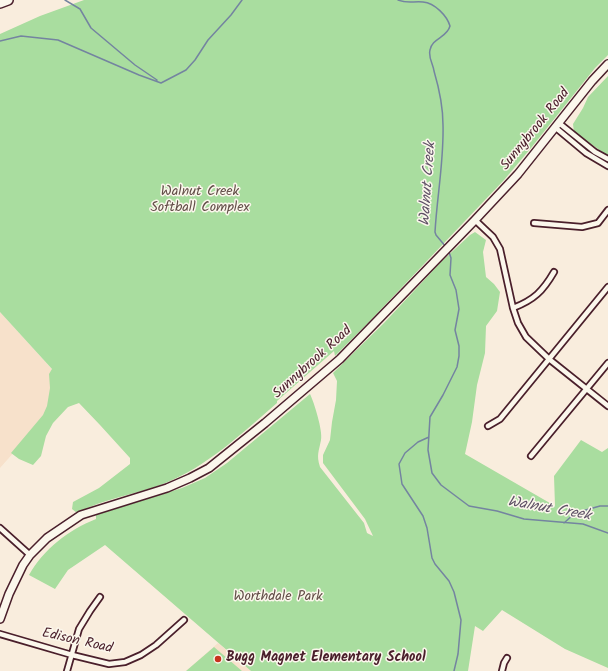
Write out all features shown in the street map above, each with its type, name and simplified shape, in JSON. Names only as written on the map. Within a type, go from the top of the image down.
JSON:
[{"type":"highway","points":[[0,4],[8,0]]},
{"type":"main road","name":"Sunnybrook Road","points":[[0,619],[9,594],[30,554],[47,538],[81,515],[167,488],[209,468],[265,423],[340,359],[434,261],[476,220],[518,174],[592,81],[608,64]]},
{"type":"street","points":[[557,126],[608,159]]},
{"type":"street","points":[[557,126],[586,153],[608,166]]},
{"type":"street","points":[[586,153],[590,148]]},
{"type":"street","points":[[534,223],[582,227],[598,223],[608,210]]},
{"type":"street","points":[[476,220],[493,237],[500,249],[513,308],[518,323],[526,338],[549,359],[608,406]]},
{"type":"street","points":[[513,308],[536,297],[546,286],[554,272]]},
{"type":"street","points":[[488,426],[500,419],[608,287]]},
{"type":"street","points":[[531,456],[608,363]]},
{"type":"street","points":[[0,528],[30,554]]},
{"type":"street","points":[[67,671],[79,629],[100,597]]},
{"type":"street","name":"Edison Road","points":[[0,634],[109,664],[125,662],[141,655],[156,645],[184,620]]},
{"type":"street","points":[[502,671],[507,658]]},
{"type":"shaded area","points":[[0,312],[70,389],[0,468]]},
{"type":"shaded area","name":"Bugg Magnet Elementary School","points":[[218,643],[251,671],[186,671]]},
{"type":"green space","name":"Walnut Creek Softball Complex","points":[[84,0],[608,0],[608,55],[595,68],[504,180],[335,356],[334,351],[277,401],[277,403],[209,459],[179,477],[163,484],[109,500],[77,513],[72,509],[73,502],[99,488],[130,464],[130,458],[79,403],[68,407],[53,423],[46,436],[41,456],[33,465],[19,459],[11,453],[43,415],[47,406],[50,388],[49,374],[52,369],[0,312],[0,34],[40,16]]},
{"type":"green space","points":[[608,76],[608,156],[574,132],[573,124],[588,97]]},
{"type":"green space","name":"Worthdale Park","points":[[475,232],[486,240],[483,252],[486,277],[500,292],[497,311],[486,326],[485,353],[477,385],[472,422],[465,454],[555,506],[554,476],[581,440],[602,452],[608,448],[608,668],[565,649],[502,610],[483,631],[475,626],[468,671],[251,671],[105,545],[68,570],[55,589],[29,575],[49,549],[66,535],[96,519],[96,515],[182,488],[205,478],[227,463],[310,394],[321,430],[318,456],[320,467],[364,523],[367,533],[373,536],[365,519],[323,463],[323,455],[330,440],[336,400],[337,381],[333,373],[384,323],[441,262]]},
{"type":"green space","name":"Bugg Magnet Elementary School","points":[[214,647],[242,671],[186,671]]},
{"type":"waterway","points":[[65,0],[80,9],[91,28],[135,65],[157,80]]},
{"type":"waterway","points":[[0,41],[21,36],[58,40],[161,83],[186,70],[195,60],[208,40],[231,15],[242,0]]},
{"type":"waterway","name":"Walnut Creek","points":[[398,0],[423,2],[432,5],[443,14],[450,26],[446,33],[431,46],[430,53],[439,91],[443,118],[443,138],[435,232],[446,247]]},
{"type":"waterway","name":"Walnut Creek","points":[[449,252],[451,258],[450,275],[456,290],[459,309],[455,330],[459,346],[459,356],[457,367],[430,417],[428,450],[432,473],[441,485],[469,506],[497,511],[524,519],[583,524],[608,533]]},
{"type":"waterway","points":[[429,437],[418,442],[405,453],[399,464],[402,484],[423,516],[427,528],[432,558],[449,581],[454,592],[461,620],[458,654],[454,671]]},
{"type":"waterway","points":[[564,523],[575,513],[600,506],[608,506]]},
{"type":"place","name":"Bugg Magnet Elementary School","points":[[218,659]]}]
